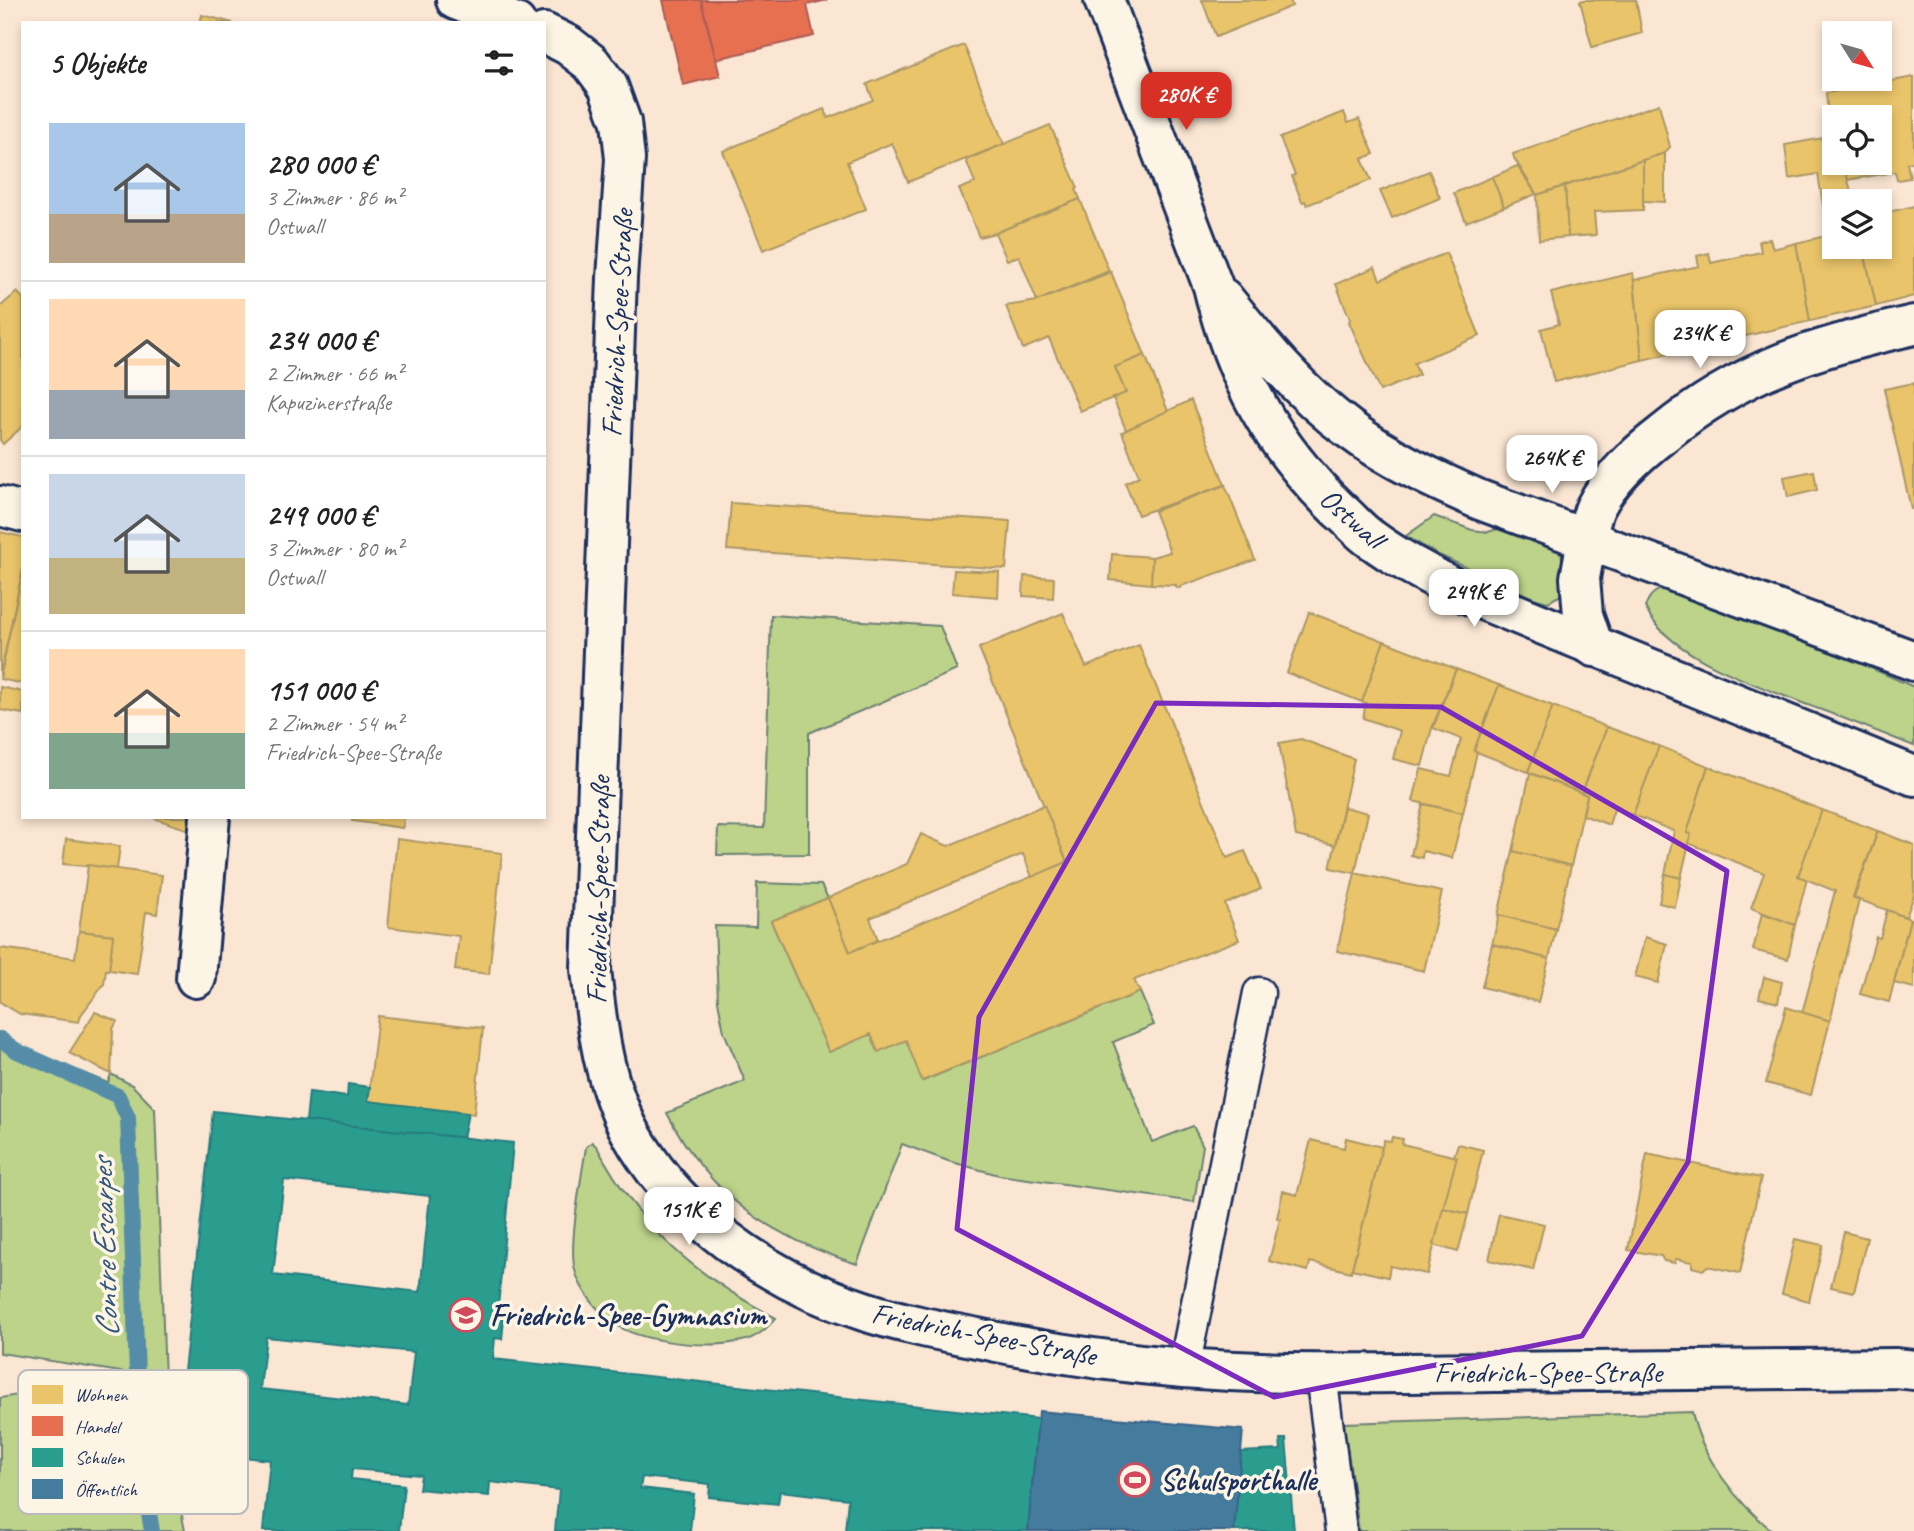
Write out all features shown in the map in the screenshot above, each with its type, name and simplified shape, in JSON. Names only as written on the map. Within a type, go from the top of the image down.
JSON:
[{"type":"street","points":[[456,0],[511,21]]},
{"type":"street","name":"Ostwall","points":[[1104,0],[1213,286],[1223,328],[1239,372],[1277,440],[1322,493],[1359,528],[1407,563],[1458,590],[1914,776]]},
{"type":"street","name":"Friedrich-Spee-Straße","points":[[546,34],[568,45],[591,64],[608,86],[621,122],[625,159],[617,278],[591,969],[599,1043],[613,1094],[629,1132],[646,1159],[687,1205],[726,1240],[753,1259],[813,1290],[863,1311],[929,1329],[1041,1350],[1184,1368],[1321,1374],[1896,1368],[1914,1370]]},
{"type":"street","name":"Ostwall","points":[[1213,286],[1256,339],[1304,390],[1349,429],[1392,458],[1480,500],[1914,661]]},
{"type":"street","points":[[1594,647],[1583,615],[1580,578],[1594,510],[1608,487],[1642,450],[1724,390],[1806,353],[1914,325]]},
{"type":"street","points":[[0,506],[21,511]]},
{"type":"street","points":[[196,978],[210,819]]},
{"type":"lane","points":[[1184,1368],[1259,993]]},
{"type":"lane","points":[[1321,1374],[1341,1531]]},
{"type":"highlighted area","points":[[1156,703],[1441,707],[1727,871],[1688,1162],[1582,1336],[1274,1397],[957,1229],[979,1017]]},
{"type":"green space","points":[[1434,516],[1472,530],[1488,532],[1501,528],[1561,549],[1564,583],[1561,595],[1548,602],[1533,598],[1439,555],[1406,536]]},
{"type":"green space","points":[[1675,587],[1741,611],[1914,687],[1914,746],[1741,679],[1694,655],[1656,625],[1645,607],[1656,591]]},
{"type":"green space","points":[[771,615],[940,626],[957,670],[809,733],[809,854],[717,855],[718,827],[764,828]]},
{"type":"green space","points":[[757,883],[821,885],[828,898],[771,921],[829,1052],[871,1034],[878,1051],[906,1040],[923,1081],[1140,992],[1154,1025],[1113,1042],[1152,1142],[1193,1126],[1203,1146],[1194,1202],[999,1175],[948,1161],[902,1144],[857,1264],[796,1240],[745,1210],[703,1168],[684,1143],[667,1113],[745,1081],[724,1032],[718,1001],[715,926],[756,927]]},
{"type":"green space","points":[[0,1034],[20,1048],[108,1083],[111,1074],[132,1085],[155,1109],[165,1370],[108,1370],[0,1353]]},
{"type":"green space","points":[[592,1142],[632,1203],[673,1248],[720,1285],[776,1318],[769,1326],[747,1340],[693,1344],[639,1335],[612,1322],[600,1311],[581,1284],[573,1259],[576,1210],[586,1147]]},
{"type":"green space","points":[[18,1395],[18,1514],[182,1514],[185,1531],[0,1531],[0,1398]]},
{"type":"green space","points":[[1692,1412],[1712,1462],[1734,1493],[1773,1531],[1359,1531],[1344,1423]]},
{"type":"building: Wohnen","points":[[1202,0],[1290,0],[1292,6],[1216,37]]},
{"type":"building: Wohnen","points":[[1636,0],[1642,33],[1592,47],[1580,1]]},
{"type":"building: Wohnen","points":[[202,15],[225,21],[200,21]]},
{"type":"building: Wohnen","points":[[964,45],[1004,144],[908,182],[892,143],[847,162],[866,209],[763,250],[723,151],[824,109],[828,118],[873,100],[867,84]]},
{"type":"building: Wohnen","points":[[1914,77],[1914,162],[1907,163],[1910,178],[1897,180],[1895,172],[1892,172],[1892,105],[1827,105],[1826,93],[1892,91],[1892,81]]},
{"type":"building: Wohnen","points":[[1659,104],[1670,147],[1665,153],[1537,195],[1514,158],[1513,154]]},
{"type":"building: Wohnen","points":[[1344,112],[1348,123],[1359,119],[1374,154],[1362,159],[1371,180],[1307,205],[1305,201],[1302,202],[1292,176],[1295,175],[1280,138]]},
{"type":"building: Wohnen","points":[[1050,125],[1078,188],[1076,189],[1080,199],[979,237],[959,189],[975,183],[966,160]]},
{"type":"building: Wohnen","points":[[1822,138],[1822,175],[1846,175],[1851,189],[1822,189],[1822,199],[1818,174],[1789,179],[1785,145]]},
{"type":"building: Wohnen","points":[[1665,153],[1665,202],[1642,201],[1643,160]]},
{"type":"building: Wohnen","points":[[1643,160],[1643,210],[1594,212],[1596,235],[1568,237],[1565,186]]},
{"type":"building: Wohnen","points":[[1517,166],[1536,194],[1504,207],[1492,177]]},
{"type":"building: Wohnen","points":[[1429,171],[1440,198],[1392,218],[1380,191]]},
{"type":"building: Wohnen","points":[[1846,175],[1877,175],[1847,180]]},
{"type":"building: Wohnen","points":[[1492,177],[1504,207],[1466,222],[1454,193]]},
{"type":"building: Wohnen","points":[[1565,186],[1568,237],[1539,240],[1537,195]]},
{"type":"building: Wohnen","points":[[1080,199],[1109,271],[1037,301],[1019,256],[1007,260],[995,233]]},
{"type":"building: Wohnen","points":[[1914,206],[1914,296],[1876,306],[1866,259],[1892,259],[1892,211]]},
{"type":"building: Wohnen","points":[[1822,237],[1822,259],[1866,259],[1876,306],[1810,321],[1796,243]]},
{"type":"building: Wohnen","points":[[1770,239],[1773,249],[1796,243],[1810,321],[1642,360],[1634,280],[1699,266],[1697,256],[1709,253],[1711,263],[1761,252],[1759,241]]},
{"type":"building: Wohnen","points":[[1446,253],[1480,336],[1414,363],[1419,375],[1380,391],[1349,322],[1336,284],[1375,267],[1380,280]]},
{"type":"building: Wohnen","points":[[1111,272],[1145,355],[1115,367],[1126,393],[1080,411],[1049,338],[1023,349],[1006,306],[1037,301]]},
{"type":"building: Wohnen","points":[[1633,273],[1642,360],[1554,382],[1541,329],[1559,324],[1551,293]]},
{"type":"building: Wohnen","points":[[17,292],[21,296],[21,428],[3,444],[0,440],[0,307]]},
{"type":"building: Wohnen","points":[[1145,355],[1168,411],[1126,430],[1113,398],[1126,393],[1115,367]]},
{"type":"building: Wohnen","points":[[1914,383],[1914,509],[1911,509],[1884,389]]},
{"type":"building: Wohnen","points":[[1191,400],[1225,485],[1138,515],[1125,483],[1139,476],[1122,432]]},
{"type":"building: Wohnen","points":[[1814,471],[1817,490],[1788,497],[1784,477]]},
{"type":"building: Wohnen","points":[[1225,485],[1255,560],[1180,588],[1176,588],[1176,585],[1151,584],[1152,557],[1170,552],[1154,511]]},
{"type":"building: Wohnen","points":[[731,503],[1010,521],[1006,569],[727,550]]},
{"type":"building: Wohnen","points":[[0,532],[21,537],[21,578],[0,676]]},
{"type":"building: Wohnen","points":[[1112,554],[1152,557],[1151,584],[1110,580]]},
{"type":"building: Wohnen","points":[[954,570],[999,572],[998,597],[952,593]]},
{"type":"building: Wohnen","points":[[1024,576],[1054,578],[1053,598],[1023,596]]},
{"type":"building: Wohnen","points":[[21,579],[21,684],[0,679]]},
{"type":"building: Wohnen","points":[[1309,612],[1384,641],[1362,702],[1287,673]]},
{"type":"building: Wohnen","points":[[1063,613],[1086,667],[1139,645],[1227,858],[1245,851],[1261,889],[1225,904],[1239,940],[1134,980],[1140,992],[922,1081],[906,1040],[878,1052],[871,1034],[829,1052],[771,921],[828,898],[850,952],[1067,862],[979,648]]},
{"type":"building: Wohnen","points":[[1384,641],[1456,669],[1432,728],[1422,766],[1393,759],[1400,731],[1363,718],[1366,703],[1362,702]]},
{"type":"building: Wohnen","points":[[1456,669],[1499,685],[1474,751],[1477,752],[1463,813],[1413,801],[1421,769],[1451,776],[1461,739],[1433,728]]},
{"type":"building: Wohnen","points":[[1499,685],[1553,706],[1528,772],[1474,751]]},
{"type":"building: Wohnen","points":[[0,687],[21,692],[21,714],[0,710]]},
{"type":"building: Wohnen","points":[[1553,706],[1607,727],[1582,793],[1528,772]]},
{"type":"building: Wohnen","points":[[1607,727],[1659,746],[1633,815],[1614,809],[1609,825],[1583,815],[1587,795],[1582,793]]},
{"type":"building: Wohnen","points":[[1301,739],[1354,759],[1335,845],[1296,836],[1279,743]]},
{"type":"building: Wohnen","points":[[1659,746],[1708,766],[1687,833],[1691,834],[1681,878],[1665,874],[1674,831],[1633,815]]},
{"type":"building: Wohnen","points":[[1708,766],[1822,810],[1798,876],[1807,879],[1795,925],[1751,908],[1764,873],[1688,843],[1691,834],[1687,833]]},
{"type":"building: Wohnen","points":[[1530,773],[1587,795],[1571,866],[1513,851]]},
{"type":"building: Wohnen","points":[[1423,804],[1463,813],[1452,858],[1423,851],[1422,858],[1411,855]]},
{"type":"building: Wohnen","points":[[1044,805],[1067,862],[1032,877],[1023,854],[870,918],[878,940],[850,952],[828,898],[907,864],[921,834],[948,846]]},
{"type":"building: Wohnen","points":[[1344,807],[1368,813],[1355,873],[1330,868]]},
{"type":"building: Wohnen","points":[[1822,810],[1878,831],[1853,897],[1859,900],[1830,1021],[1802,1013],[1835,891],[1798,876]]},
{"type":"building: Wohnen","points":[[156,819],[197,819],[195,832]]},
{"type":"building: Wohnen","points":[[352,819],[404,819],[403,828]]},
{"type":"building: Wohnen","points":[[1878,831],[1914,845],[1914,895],[1906,917],[1854,898]]},
{"type":"building: Wohnen","points":[[66,839],[120,846],[117,869],[63,864]]},
{"type":"building: Wohnen","points":[[397,839],[502,853],[489,974],[455,970],[459,936],[388,927]]},
{"type":"building: Wohnen","points":[[1513,851],[1571,866],[1556,929],[1498,915]]},
{"type":"building: Wohnen","points":[[88,865],[162,875],[157,914],[146,912],[137,974],[109,970],[113,935],[79,931]]},
{"type":"building: Wohnen","points":[[1355,873],[1442,892],[1424,971],[1337,951]]},
{"type":"building: Wohnen","points":[[1665,874],[1681,878],[1675,907],[1659,903]]},
{"type":"building: Wohnen","points":[[1887,910],[1910,919],[1889,1002],[1860,994],[1876,937],[1880,938]]},
{"type":"building: Wohnen","points":[[1762,913],[1795,925],[1788,959],[1753,950]]},
{"type":"building: Wohnen","points":[[1499,915],[1556,929],[1549,959],[1492,944]]},
{"type":"building: Wohnen","points":[[1910,919],[1914,921],[1914,988],[1894,983]]},
{"type":"building: Wohnen","points":[[79,931],[113,935],[109,970],[106,970],[104,984],[81,1015],[79,1022],[20,1014],[0,1002],[0,948],[75,958]]},
{"type":"building: Wohnen","points":[[1645,937],[1667,944],[1658,983],[1635,977]]},
{"type":"building: Wohnen","points":[[1492,944],[1549,959],[1538,1002],[1482,987]]},
{"type":"building: Wohnen","points":[[1764,977],[1782,982],[1778,1003],[1759,998]]},
{"type":"building: Wohnen","points":[[1786,1007],[1830,1021],[1811,1095],[1766,1083]]},
{"type":"building: Wohnen","points":[[95,1012],[117,1021],[113,1029],[111,1074],[69,1053]]},
{"type":"building: Wohnen","points":[[378,1016],[483,1028],[474,1114],[368,1101]]},
{"type":"building: Wohnen","points":[[1392,1137],[1403,1139],[1402,1144],[1457,1157],[1427,1274],[1390,1266],[1388,1277],[1352,1269],[1384,1140],[1391,1141]]},
{"type":"building: Wohnen","points":[[1346,1138],[1382,1147],[1351,1272],[1310,1262],[1308,1271],[1269,1261],[1280,1219],[1277,1218],[1283,1191],[1297,1195],[1311,1140],[1344,1148]]},
{"type":"building: Wohnen","points":[[1458,1144],[1483,1150],[1468,1214],[1443,1208]]},
{"type":"building: Wohnen","points":[[1647,1154],[1761,1178],[1740,1273],[1707,1266],[1703,1270],[1692,1267],[1692,1262],[1676,1259],[1675,1263],[1664,1261],[1661,1256],[1628,1250]]},
{"type":"building: Wohnen","points":[[1443,1208],[1468,1214],[1458,1252],[1434,1245]]},
{"type":"building: Wohnen","points":[[1499,1214],[1544,1224],[1533,1270],[1489,1260]]},
{"type":"building: Wohnen","points":[[1844,1232],[1867,1238],[1854,1292],[1831,1287]]},
{"type":"building: Wohnen","points":[[1795,1239],[1823,1245],[1809,1301],[1782,1294]]},
{"type":"building: Handel","points":[[663,0],[701,0],[720,76],[683,85]]},
{"type":"building: Handel","points":[[701,0],[827,0],[807,5],[814,36],[716,59]]},
{"type":"building: Schulen","points":[[348,1084],[370,1087],[368,1101],[468,1113],[463,1138],[306,1121],[309,1092],[347,1097]]},
{"type":"building: Schulen","points":[[213,1111],[513,1143],[498,1307],[505,1307],[502,1339],[495,1338],[493,1359],[1038,1419],[1028,1531],[845,1531],[848,1499],[780,1491],[778,1504],[709,1497],[710,1484],[642,1477],[640,1488],[694,1494],[690,1531],[555,1531],[559,1490],[490,1482],[489,1496],[419,1489],[421,1475],[352,1469],[351,1479],[404,1485],[399,1531],[263,1531],[270,1460],[248,1458],[248,1370],[184,1370]],"holes":[[[284,1180],[430,1196],[420,1292],[273,1275]],[[266,1337],[414,1352],[408,1405],[260,1389]]]},
{"type":"building: Schulen","points":[[1280,1439],[1286,1439],[1294,1531],[1234,1531],[1241,1452],[1281,1450]]},
{"type":"building: Öffentlich","name":"Schulsporthalle","points":[[1039,1411],[1243,1430],[1234,1531],[1028,1531]]},
{"type":"waterway","name":"Contre Escarpes","points":[[0,1039],[17,1051],[118,1096],[128,1118],[137,1370]]},
{"type":"waterway","name":"Contre Escarpes","points":[[149,1514],[152,1531]]},
{"type":"place","name":"Friedrich-Spee-Gymnasium","points":[[466,1315]]},
{"type":"place","name":"Schulsporthalle","points":[[1135,1480]]}]
